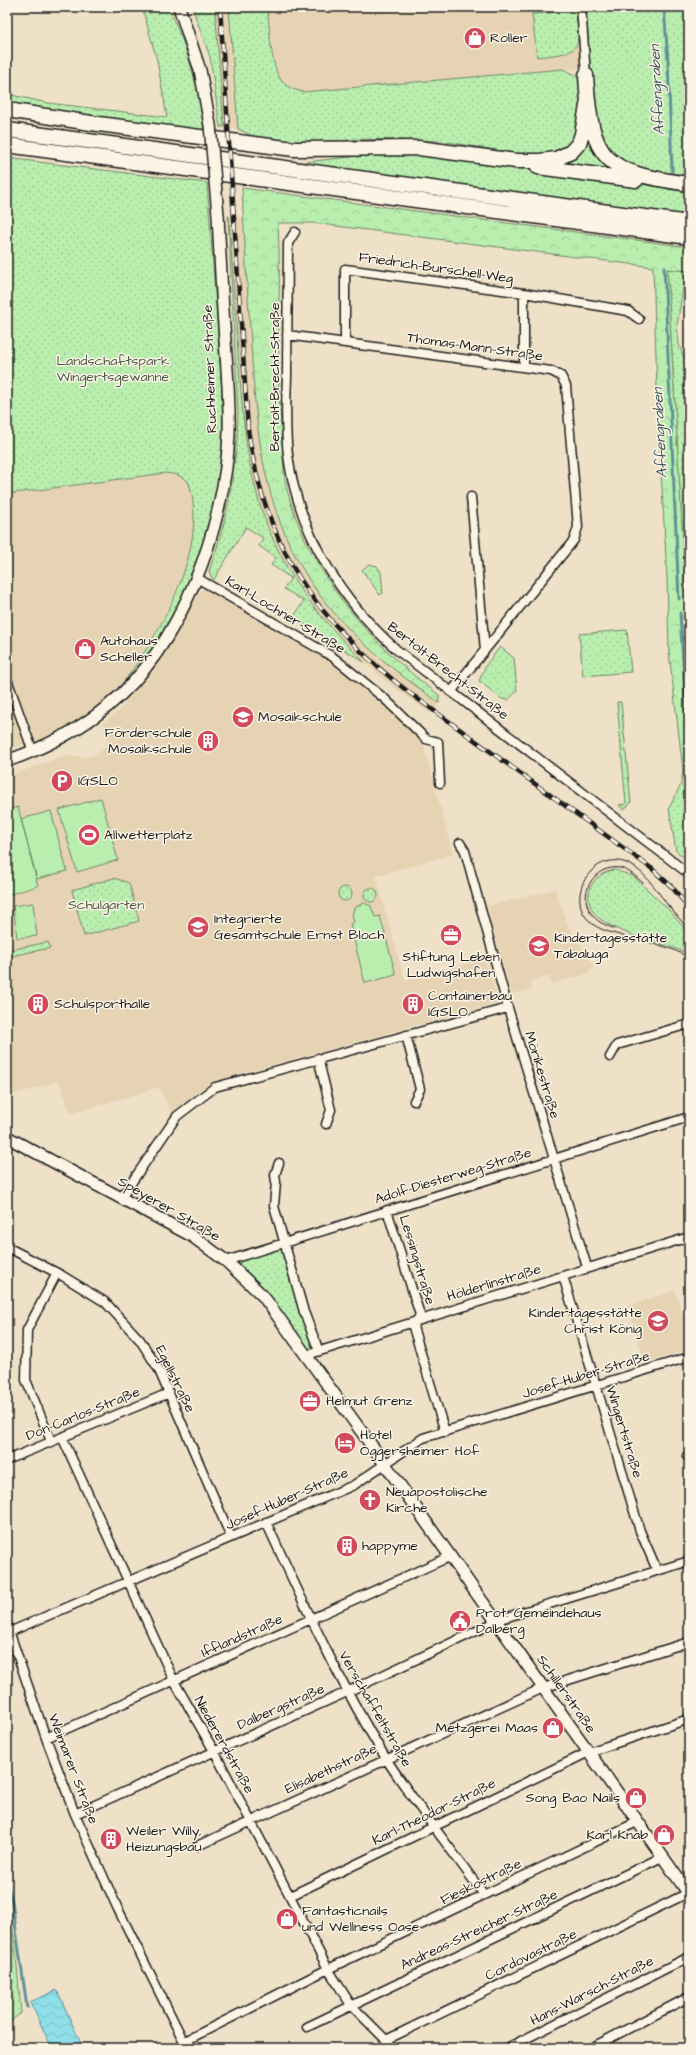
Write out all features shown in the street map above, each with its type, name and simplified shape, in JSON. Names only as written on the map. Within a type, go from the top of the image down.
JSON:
[{"type":"highway","points":[[586,75],[592,132],[603,154],[619,167],[633,173],[689,184]]},
{"type":"highway","points":[[7,110],[145,130],[294,149],[419,148],[516,161],[556,159],[571,152],[579,144],[588,100]]},
{"type":"highway","points":[[7,130],[689,223]]},
{"type":"highway","points":[[7,144],[689,237]]},
{"type":"highway","points":[[7,149],[31,148]]},
{"type":"highway","points":[[242,162],[264,157],[330,157],[370,148]]},
{"type":"highway","points":[[516,161],[531,166],[642,180],[669,181]]},
{"type":"street","name":"Ruchheimer Straße","points":[[7,761],[32,752],[68,734],[109,706],[129,687],[150,663],[174,624],[196,578],[213,531],[220,503],[226,470],[229,434],[229,398],[218,215],[210,125],[200,70],[180,7]]},
{"type":"street","points":[[581,7],[586,75]]},
{"type":"street","name":"Bertolt-Brecht-Straße","points":[[295,232],[288,243],[286,424],[288,456],[296,496],[309,532],[340,587],[359,613],[397,650],[689,874]]},
{"type":"street","name":"Friedrich-Burschell-Weg","points":[[345,343],[345,269],[524,293],[628,311],[639,319]]},
{"type":"street","name":"Friedrich-Burschell-Weg","points":[[524,293],[524,367]]},
{"type":"street","name":"Thomas-Mann-Straße","points":[[287,335],[551,371],[560,376],[566,386],[578,527],[574,540],[451,692]]},
{"type":"street","points":[[471,497],[485,650]]},
{"type":"street","name":"Karl-Lochner-Straße","points":[[196,578],[334,657],[385,699],[426,739],[438,742],[440,783]]},
{"type":"street","points":[[7,679],[32,752]]},
{"type":"street","name":"Mörikestraße","points":[[460,843],[465,850],[508,1008],[587,1268]]},
{"type":"street","points":[[121,1198],[177,1116],[215,1087],[508,1008]]},
{"type":"street","points":[[610,1057],[617,1045],[689,1024]]},
{"type":"street","points":[[406,1035],[420,1089],[414,1101]]},
{"type":"street","points":[[318,1058],[332,1110],[326,1124]]},
{"type":"street","name":"Adolf-Diesterweg-Straße","points":[[226,1261],[689,1117]]},
{"type":"street","name":"Speyerer Straße","points":[[7,1137],[192,1236],[226,1261],[262,1296],[307,1355]]},
{"type":"street","points":[[279,1163],[275,1176],[274,1206],[304,1312],[319,1351]]},
{"type":"street","name":"Lessingstraße","points":[[388,1210],[420,1315],[413,1327],[445,1432]]},
{"type":"street","name":"Hölderlinstraße","points":[[307,1355],[689,1237]]},
{"type":"street","name":"Egellstraße","points":[[8,1250],[57,1273],[108,1305],[140,1340],[158,1368],[231,1537]]},
{"type":"street","points":[[51,1442],[26,1380],[27,1330],[57,1273]]},
{"type":"street","name":"Wingertstraße","points":[[563,1276],[640,1531],[657,1570]]},
{"type":"street","name":"Schillerstraße","points":[[307,1355],[662,1857],[684,1880],[686,1894]]},
{"type":"street","name":"Josef-Huber-Straße","points":[[8,1630],[354,1485],[423,1438],[689,1357]]},
{"type":"street","name":"Don-Carlos-Straße","points":[[7,1460],[169,1393]]},
{"type":"street","name":"Niedererdstraße","points":[[62,1437],[174,1681],[214,1751],[328,1969],[351,2005],[394,2048]]},
{"type":"street","name":"Verschaffeltstraße","points":[[266,1522],[311,1620],[347,1692],[386,1758],[484,1895]]},
{"type":"street","name":"Ifflandstraße","points":[[46,1738],[449,1557]]},
{"type":"street","name":"Dalbergstraße","points":[[75,1814],[347,1692],[504,1618],[689,1561]]},
{"type":"street","name":"Weimarer Straße","points":[[8,1630],[46,1738],[75,1814],[117,1907],[186,2045]]},
{"type":"street","name":"Elisabethstraße","points":[[197,1846],[386,1758],[543,1688],[689,1642]]},
{"type":"street","name":"Karl-Theodor-Straße","points":[[290,1896],[589,1752],[689,1719]]},
{"type":"street","name":"Fieskostraße","points":[[186,2045],[328,1969],[637,1822]]},
{"type":"street","name":"Andreas-Streicher-Straße","points":[[307,2026],[662,1857]]},
{"type":"street","name":"Cordovastraße","points":[[386,2040],[686,1894]]},
{"type":"street","name":"Hans-Warsch-Straße","points":[[507,2048],[689,1956]]},
{"type":"street","points":[[591,2048],[689,1997]]},
{"type":"shaded area","points":[[215,7],[229,7],[238,129],[224,127]]},
{"type":"shaded area","points":[[267,7],[586,7],[591,68],[563,69],[303,92],[290,88],[282,81],[276,71]]},
{"type":"shaded area","points":[[229,216],[243,218],[255,404],[273,503],[291,546],[311,581],[346,625],[375,653],[439,703],[431,714],[388,683],[364,662],[317,612],[279,553],[261,508],[252,478],[244,430]]},
{"type":"shaded area","points":[[166,473],[178,475],[189,481],[193,494],[194,534],[191,550],[182,576],[160,624],[134,667],[110,699],[93,711],[35,742],[7,749],[7,494]]},
{"type":"shaded area","name":"Integrierte Gesamtschule Ernst Bloch","points":[[203,587],[331,662],[384,706],[424,745],[453,854],[376,876],[405,981],[486,958],[498,1003],[212,1081],[171,1113],[159,1087],[71,1114],[59,1081],[7,1097],[7,895],[38,887],[17,807],[7,810],[7,777],[65,755],[86,757],[97,754],[105,746],[108,735],[103,723],[119,710],[155,667]]},
{"type":"shaded area","name":"Kindertagesstätte Tabaluga","points":[[555,889],[568,926],[594,966],[587,974],[551,984],[549,976],[531,981],[532,989],[511,994],[487,906]]},
{"type":"shaded area","name":"Kindertagesstätte Christ König","points":[[675,1290],[689,1336],[689,1349],[645,1363],[627,1306]]},
{"type":"green space","points":[[142,7],[168,7],[192,68],[204,133],[7,104],[7,94],[48,103],[167,117],[157,60]]},
{"type":"green space","points":[[192,7],[215,7],[224,127],[220,127],[210,57]]},
{"type":"green space","points":[[229,7],[267,7],[271,45],[277,73],[286,85],[303,92],[563,69],[577,76],[581,86],[583,123],[565,151],[544,158],[441,141],[358,139],[310,145],[261,140],[238,129]]},
{"type":"green space","points":[[555,7],[575,7],[578,33],[576,47],[571,51],[537,57],[532,14],[555,12]]},
{"type":"green space","points":[[586,7],[689,7],[689,175],[635,169],[602,150],[594,122]]},
{"type":"green space","points":[[588,137],[594,153],[620,172],[562,165]]},
{"type":"green space","points":[[403,154],[478,162],[689,191],[689,218],[296,163],[368,155]]},
{"type":"green space","name":"Landschaftspark Wingertsgewanne","points":[[7,158],[207,183],[222,401],[222,442],[212,512],[202,547],[189,581],[174,613],[155,644],[134,673],[110,699],[144,653],[160,626],[174,596],[186,566],[192,537],[194,508],[188,481],[178,475],[166,473],[7,494]]},
{"type":"green space","points":[[242,188],[689,247],[689,271],[667,269],[689,644],[689,767],[683,770],[669,652],[667,577],[658,418],[653,267],[313,223],[278,223],[280,411],[285,480],[296,517],[309,547],[325,576],[344,603],[365,628],[389,652],[413,675],[439,695],[439,703],[369,648],[337,617],[310,581],[293,551],[280,521],[270,490],[258,428],[252,363]]},
{"type":"green space","points":[[228,216],[242,404],[248,455],[260,504],[268,528],[287,568],[296,583],[328,624],[364,662],[293,618],[304,601],[284,589],[291,578],[271,565],[276,558],[259,546],[263,538],[246,527],[213,581],[209,571],[226,512],[236,453],[238,412]]},
{"type":"green space","points":[[667,269],[686,271],[677,325],[679,344],[689,374],[689,644]]},
{"type":"green space","points":[[369,564],[377,566],[381,572],[383,593],[380,595],[362,570]]},
{"type":"green space","points":[[627,630],[631,672],[583,676],[579,634]]},
{"type":"green space","points":[[500,647],[514,658],[517,691],[508,700],[502,699],[479,681],[486,665]]},
{"type":"green space","points":[[617,702],[621,702],[631,803],[623,810],[619,805],[626,804]]},
{"type":"green space","points":[[689,767],[689,861],[676,851],[669,808],[681,784],[683,770]]},
{"type":"green space","name":"Allwetterplatz","points":[[101,798],[118,860],[77,872],[59,810]]},
{"type":"green space","points":[[18,807],[38,886],[7,895],[7,810]]},
{"type":"green space","points":[[51,811],[67,871],[37,879],[21,819]]},
{"type":"green space","points":[[615,870],[633,876],[668,909],[689,934],[689,950],[687,953],[631,935],[609,925],[600,919],[590,905],[590,889],[593,882],[599,877],[606,872]]},
{"type":"green space","name":"Schulgarten","points":[[114,878],[129,883],[139,921],[84,936],[72,890]]},
{"type":"green space","points":[[342,887],[348,887],[352,891],[352,897],[348,901],[342,901],[338,897],[338,891]]},
{"type":"green space","points":[[368,888],[374,888],[378,892],[378,898],[374,902],[368,902],[364,898],[364,892]]},
{"type":"green space","points":[[33,903],[37,936],[17,938],[13,906]]},
{"type":"green space","points":[[364,903],[371,906],[375,917],[380,916],[396,975],[365,983],[350,924],[354,922],[352,915],[354,908]]},
{"type":"green space","points":[[48,942],[50,948],[11,956],[10,950]]},
{"type":"green space","points":[[282,1246],[316,1350],[308,1352],[231,1262]]},
{"type":"green space","points":[[7,1902],[15,1943],[21,2013],[7,2024],[7,1955],[9,1954],[7,1951]]},
{"type":"water","points":[[57,1990],[83,2048],[52,2048],[30,2002]]},
{"type":"waterway","name":"Affengraben","points":[[664,7],[668,61],[672,171]]},
{"type":"waterway","name":"Affengraben","points":[[664,267],[679,599]]},
{"type":"waterway","name":"Affengraben","points":[[680,613],[687,729]]},
{"type":"waterway","points":[[7,1883],[12,1902],[27,2007]]},
{"type":"tram line","points":[[670,908],[637,869],[631,865],[617,861],[604,863],[594,869],[586,878],[581,890],[580,903],[584,915],[594,925],[612,933],[666,947],[689,958]]},
{"type":"tram line","points":[[615,929],[598,921],[589,909],[586,900],[590,884],[595,876],[610,868],[623,869],[643,883]]},
{"type":"tram line","points":[[667,904],[689,930]]},
{"type":"railway","points":[[220,7],[248,429],[256,472],[267,511],[282,546],[300,579],[322,610],[348,639],[377,667],[411,694],[651,868],[672,887],[689,908]]},
{"type":"place","name":"Roller","points":[[475,38]]},
{"type":"place","name":"Autohaus Scheller","points":[[85,649]]},
{"type":"place","name":"Mosaikschule","points":[[243,717]]},
{"type":"place","name":"Förderschule Mosaikschule","points":[[208,741]]},
{"type":"place","name":"IGSLO","points":[[62,781]]},
{"type":"place","name":"Allwetterplatz","points":[[89,835]]},
{"type":"place","name":"Integrierte Gesamtschule Ernst Bloch","points":[[198,927]]},
{"type":"place","name":"Stiftung Leben Ludwigshafen","points":[[451,935]]},
{"type":"place","name":"Kindertagesstätte Tabaluga","points":[[539,946]]},
{"type":"place","name":"Schulsporthalle","points":[[38,1004]]},
{"type":"place","name":"Containerbau IGSLO","points":[[413,1004]]},
{"type":"place","name":"Kindertagesstätte Christ König","points":[[658,1321]]},
{"type":"place","name":"Helmut Grenz","points":[[310,1401]]},
{"type":"place","name":"Hotel Oggersheimer Hof","points":[[345,1443]]},
{"type":"place","name":"Neuapostolische Kirche","points":[[370,1500]]},
{"type":"place","name":"happyme","points":[[347,1546]]},
{"type":"place","name":"Prot. Gemeindehaus Dalberg","points":[[460,1621]]},
{"type":"place","name":"Metzgerei Maas","points":[[553,1728]]},
{"type":"place","name":"Song Bao Nails","points":[[636,1798]]},
{"type":"place","name":"Karl Knab","points":[[664,1835]]},
{"type":"place","name":"Weiler Willy, Heizungsbau","points":[[111,1839]]},
{"type":"place","name":"Fantasticnails und Wellness Oase","points":[[287,1919]]}]
